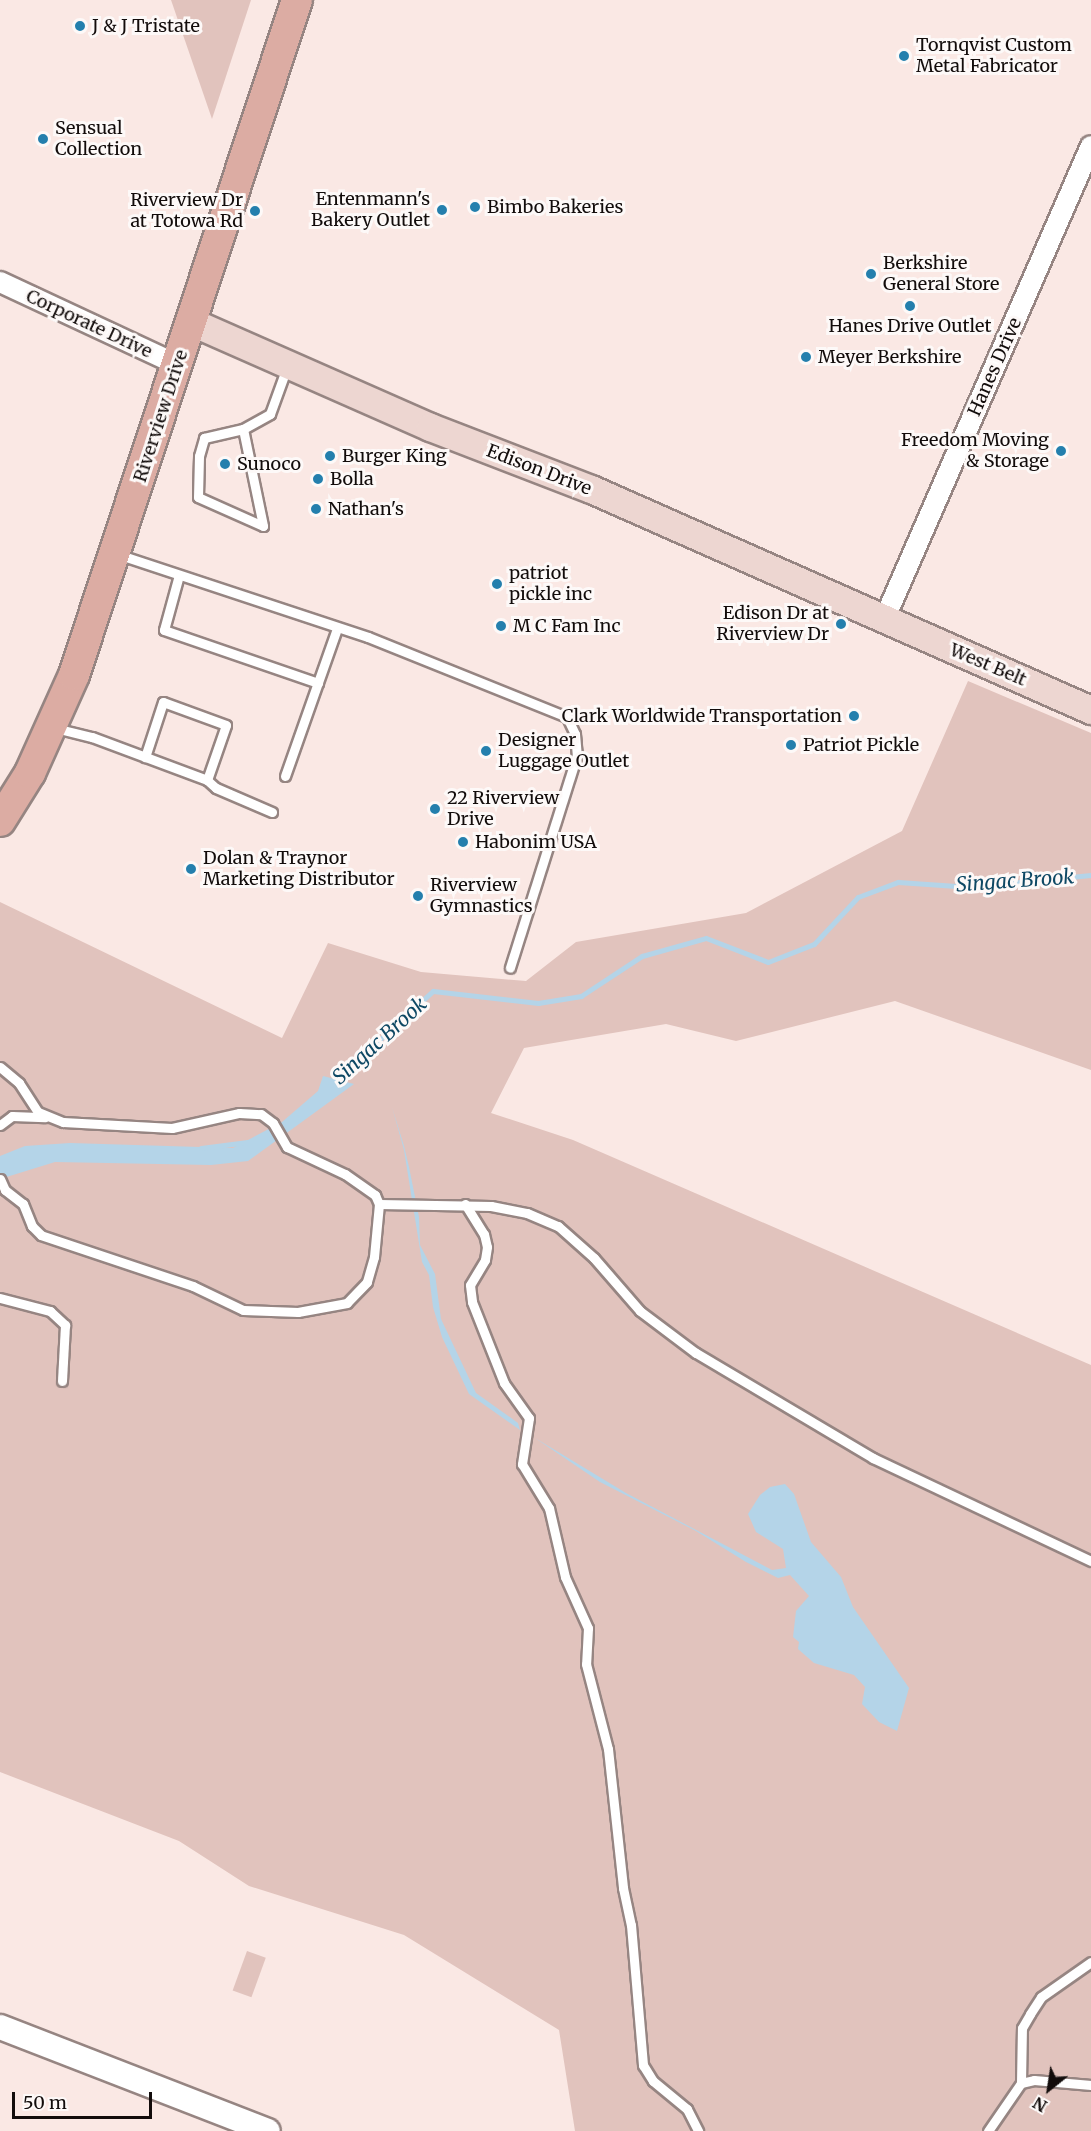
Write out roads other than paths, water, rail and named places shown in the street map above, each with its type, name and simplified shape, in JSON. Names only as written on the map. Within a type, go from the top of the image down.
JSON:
[{"type":"main road","name":"Riverview Drive","points":[[0,821],[53,727],[116,554],[297,0]]},
{"type":"main road","name":"Edison Drive","points":[[192,322],[430,427],[591,489],[884,620]]},
{"type":"main road","name":"West Belt","points":[[884,620],[1091,710]]},
{"type":"street","name":"Hanes Drive","points":[[884,620],[1091,146]]},
{"type":"street","name":"Corporate Drive","points":[[0,282],[178,365]]},
{"type":"street","points":[[0,2027],[268,2131]]},
{"type":"lane","points":[[243,429],[264,526],[198,497],[204,438],[243,429],[270,414],[288,365]]},
{"type":"lane","points":[[116,554],[368,637],[567,717],[575,734],[577,755],[510,968]]},
{"type":"lane","points":[[179,575],[164,630],[318,682]]},
{"type":"lane","points":[[285,776],[337,628]]},
{"type":"lane","points":[[146,757],[163,702],[226,725],[207,780]]},
{"type":"lane","points":[[53,727],[92,736],[207,780],[216,788],[272,812]]},
{"type":"lane","points":[[0,1068],[12,1075],[45,1117]]},
{"type":"lane","points":[[0,1125],[12,1116],[45,1117],[85,1125],[160,1128],[251,1111],[273,1123],[287,1148],[364,1185],[379,1204],[374,1257],[367,1282],[355,1297],[326,1309],[267,1312],[231,1307],[193,1286],[41,1235],[34,1230],[19,1199],[2,1183]]},
{"type":"lane","points":[[379,1204],[403,1207],[465,1204],[512,1208],[558,1226],[594,1258],[640,1311],[696,1353],[873,1458],[1091,1561]]},
{"type":"lane","points":[[465,1204],[484,1234],[487,1253],[470,1285],[472,1302],[504,1383],[528,1418],[522,1464],[549,1508],[565,1577],[588,1628],[586,1665],[608,1749],[623,1888],[631,1925],[643,2064],[653,2081],[687,2109],[698,2131]]},
{"type":"lane","points":[[0,1298],[50,1311],[65,1325],[62,1381]]},
{"type":"lane","points":[[988,2131],[1021,2083],[1022,2028],[1030,2014],[1041,1997],[1091,1962]]},
{"type":"lane","points":[[1021,2083],[1034,2080],[1091,2085]]},
{"type":"water","points":[[323,1076],[354,1084],[248,1161],[211,1165],[55,1162],[0,1179],[0,1156],[25,1146],[70,1143],[233,1148],[282,1122],[318,1091]]},
{"type":"water","points":[[392,1107],[409,1167],[419,1217],[420,1245],[435,1274],[441,1319],[476,1393],[518,1423],[520,1430],[469,1394],[442,1337],[433,1307],[429,1275],[422,1262],[404,1150]]},
{"type":"water","points":[[535,1438],[626,1493],[772,1570],[786,1568],[783,1549],[756,1532],[748,1514],[760,1495],[770,1487],[785,1484],[794,1494],[811,1542],[841,1577],[853,1607],[909,1688],[897,1731],[879,1722],[862,1704],[865,1687],[854,1675],[814,1663],[798,1649],[799,1642],[793,1637],[796,1611],[809,1596],[790,1575],[778,1578],[746,1562],[696,1531],[600,1482]]},
{"type":"waterway","name":"Singac Brook","points":[[331,1084],[433,991],[538,1003],[581,996],[642,956],[706,938],[768,962],[814,944],[858,897],[898,882],[971,887],[1091,875]]},
{"type":"waterway","name":"Singac Brook","points":[[201,1148],[248,1142]]},
{"type":"place","name":"J & J Tristate","points":[[80,26]]},
{"type":"place","name":"Tornqvist Custom Metal Fabricator","points":[[904,56]]},
{"type":"place","name":"Sensual Collection","points":[[43,139]]},
{"type":"place","name":"Bimbo Bakeries","points":[[475,207]]},
{"type":"place","name":"Entenmann's Bakery Outlet","points":[[442,210]]},
{"type":"place","name":"Riverview Dr at Totowa Rd","points":[[255,211]]},
{"type":"place","name":"Berkshire General Store","points":[[871,274]]},
{"type":"place","name":"Hanes Drive Outlet","points":[[910,306]]},
{"type":"place","name":"Meyer Berkshire","points":[[806,357]]},
{"type":"place","name":"Freedom Moving & Storage","points":[[1061,451]]},
{"type":"place","name":"Burger King","points":[[330,456]]},
{"type":"place","name":"Sunoco","points":[[225,464]]},
{"type":"place","name":"Bolla","points":[[318,479]]},
{"type":"place","name":"Nathan's","points":[[316,509]]},
{"type":"place","name":"patriot pickle inc","points":[[497,584]]},
{"type":"place","name":"Edison Dr at Riverview Dr","points":[[841,624]]},
{"type":"place","name":"M C Fam Inc","points":[[501,626]]},
{"type":"place","name":"Clark Worldwide Transportation","points":[[854,716]]},
{"type":"place","name":"Patriot Pickle","points":[[791,745]]},
{"type":"place","name":"Designer Luggage Outlet","points":[[486,751]]},
{"type":"place","name":"22 Riverview Drive","points":[[435,809]]},
{"type":"place","name":"Habonim USA","points":[[463,842]]},
{"type":"place","name":"Dolan & Traynor Marketing Distributor","points":[[191,869]]},
{"type":"place","name":"Riverview Gymnastics","points":[[418,896]]}]
